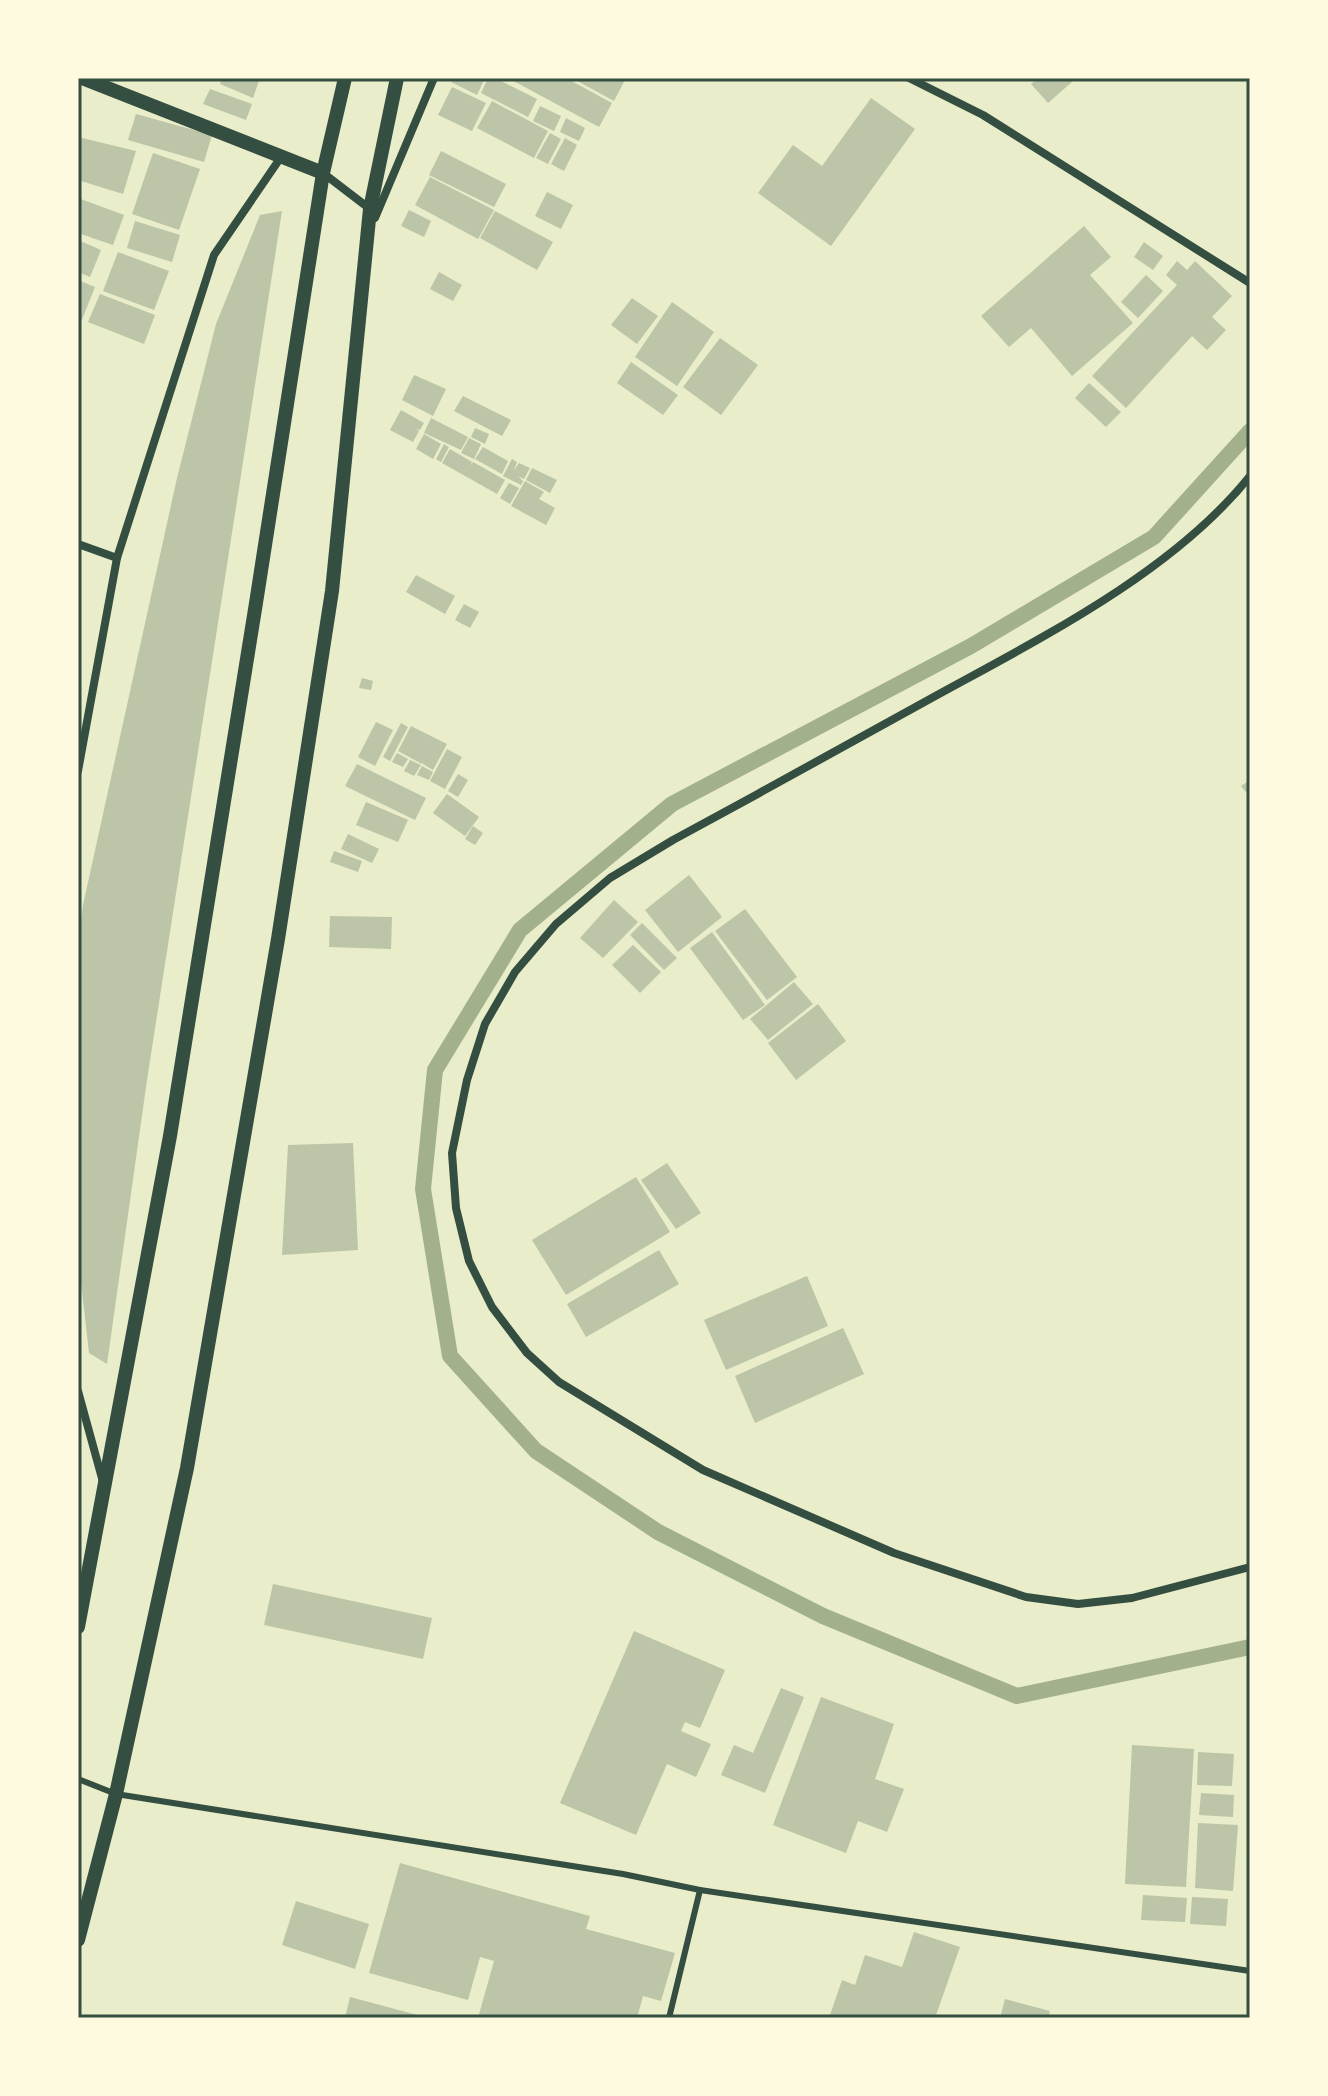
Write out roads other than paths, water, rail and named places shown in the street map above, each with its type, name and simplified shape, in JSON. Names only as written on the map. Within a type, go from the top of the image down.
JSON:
[{"type":"street","points":[[82,78],[323,173],[370,209],[375,218],[434,78]]},
{"type":"street","points":[[78,1627],[172,1121],[323,173],[345,78]]},
{"type":"street","points":[[78,1940],[116,1794],[187,1468],[278,939],[332,591],[370,209],[397,78]]},
{"type":"street","points":[[909,78],[983,115],[1250,283]]},
{"type":"street","points":[[78,771],[117,558],[214,255],[281,157]]},
{"type":"street","points":[[1250,476],[1226,506],[1179,546],[1065,626],[673,840],[610,878],[556,924],[515,972],[485,1024],[467,1080],[452,1153],[456,1208],[469,1261],[492,1307],[527,1353],[559,1382],[703,1470],[894,1553],[1026,1597],[1078,1604],[1132,1598],[1250,1567]]},
{"type":"street","points":[[78,544],[117,558]]},
{"type":"street","points":[[78,1391],[104,1487]]},
{"type":"lane","points":[[78,1779],[116,1794],[607,1871],[700,1890],[1250,1971]]},
{"type":"lane","points":[[669,2018],[700,1890]]},
{"type":"waterway","points":[[1250,431],[1154,537],[971,646],[672,804],[520,930],[435,1070],[423,1189],[450,1356],[536,1451],[658,1532],[823,1616],[1017,1696],[1250,1647]]}]
